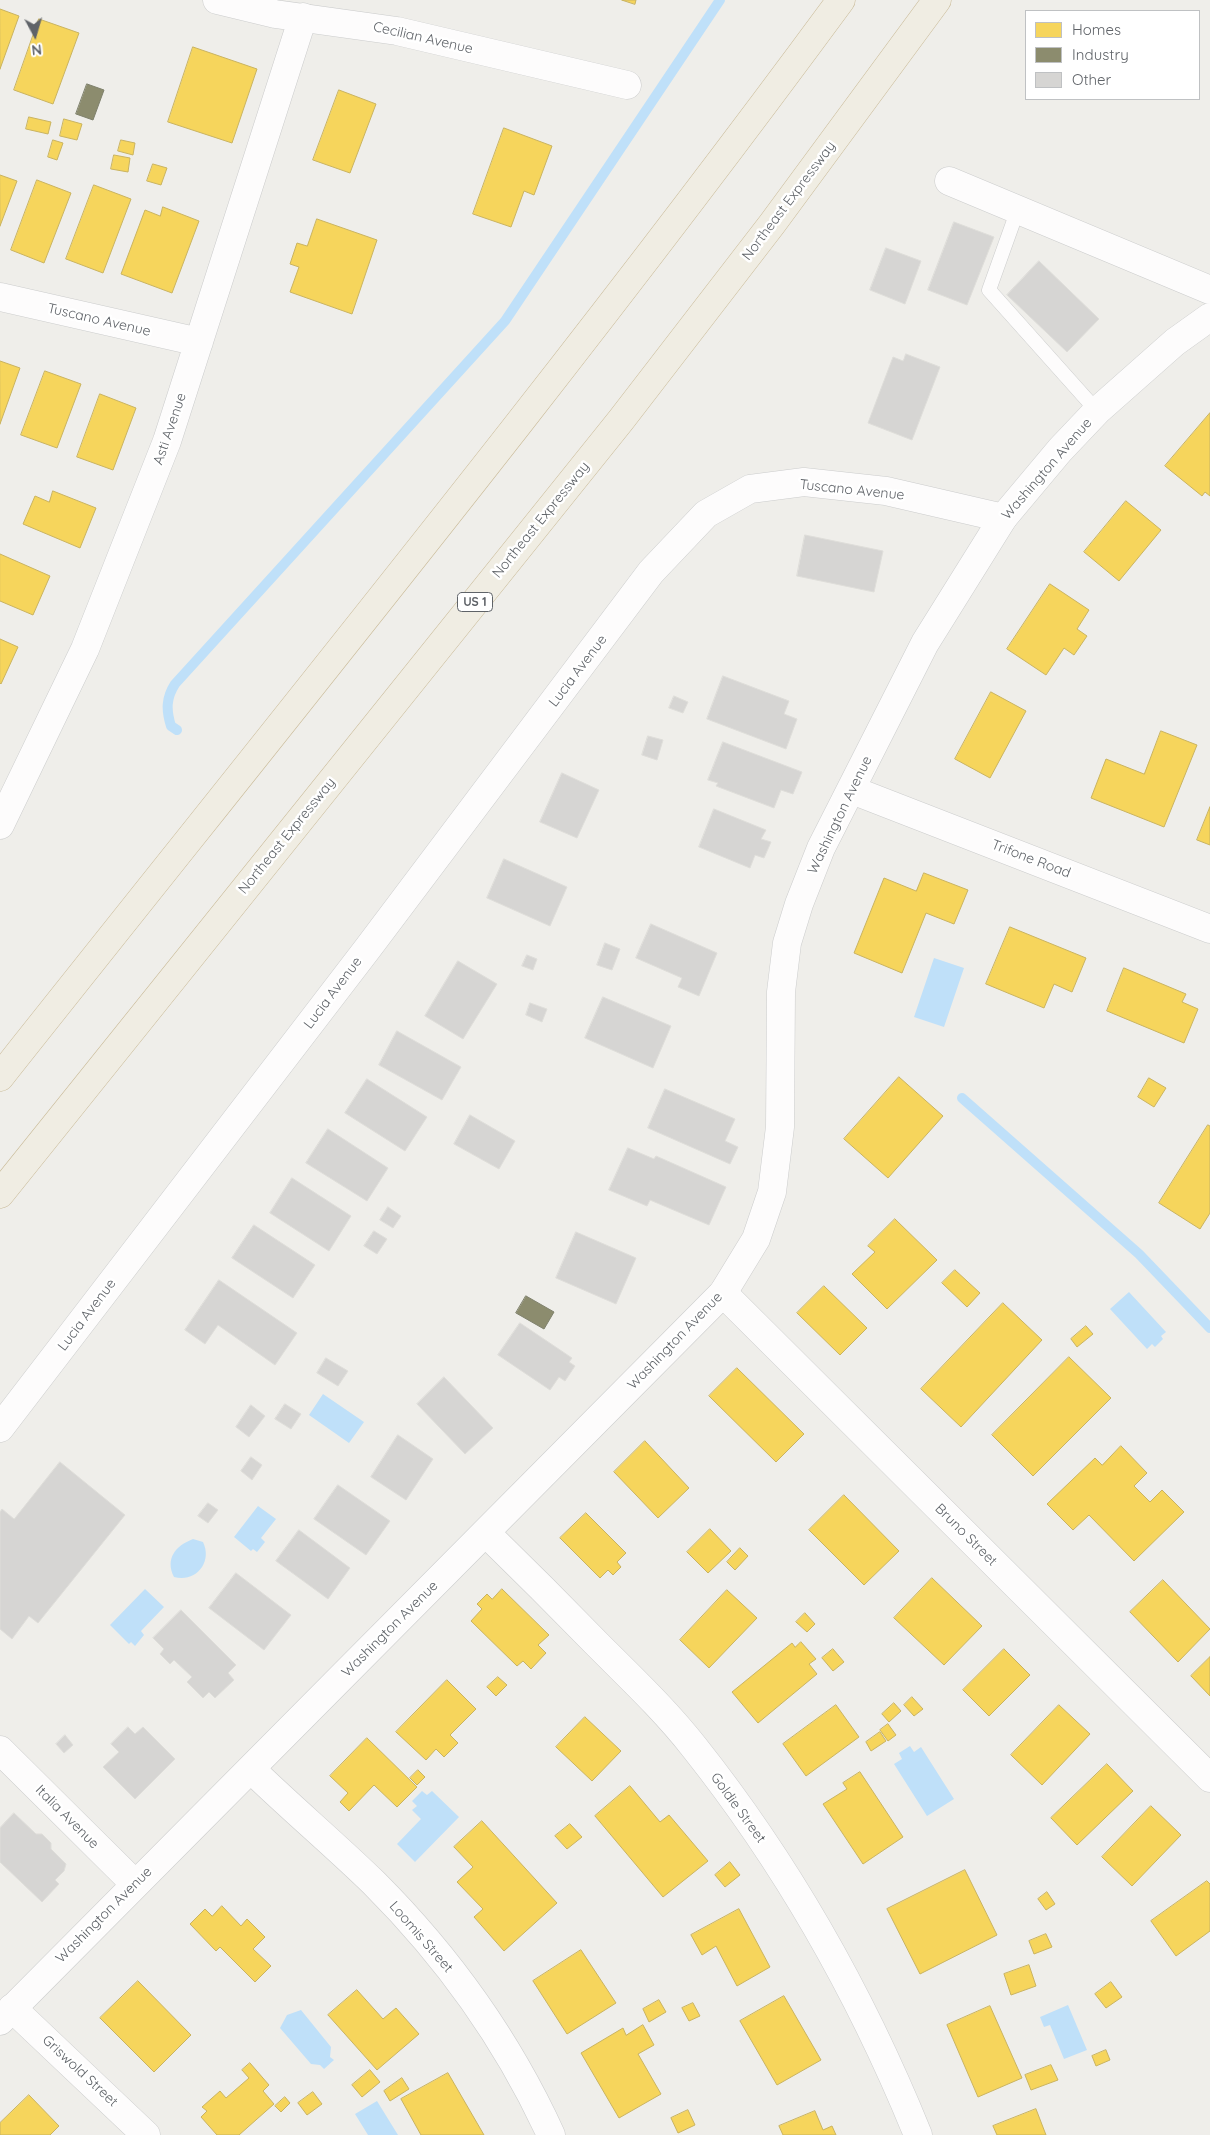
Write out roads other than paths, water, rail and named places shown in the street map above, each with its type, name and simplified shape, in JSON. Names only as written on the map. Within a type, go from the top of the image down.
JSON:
[{"type":"highway","points":[[0,1077],[553,381],[700,191],[841,0]]},
{"type":"highway","name":"Northeast Expressway","points":[[0,1194],[621,420],[778,216],[937,0]]},
{"type":"street","name":"Cecilian Avenue","points":[[217,0],[275,14],[303,17],[350,11],[397,31],[627,85]]},
{"type":"street","name":"Asti Avenue","points":[[0,825],[85,649],[167,442],[303,17]]},
{"type":"street","points":[[949,181],[1210,290]]},
{"type":"street","name":"Tuscano Avenue","points":[[0,297],[199,342]]},
{"type":"street","name":"Washington Avenue","points":[[6,2015],[135,1884],[252,1770],[723,1293],[756,1239],[772,1192],[780,1127],[781,992],[787,943],[799,904],[821,848],[925,643],[1003,518],[1060,450],[1098,412],[1175,342],[1210,318]]},
{"type":"street","name":"Tuscano Avenue","points":[[665,558],[706,514],[750,489],[804,482],[886,491],[1003,518]]},
{"type":"street","name":"Lucia Avenue","points":[[0,1428],[374,940],[651,572],[665,558]]},
{"type":"street","name":"Trifone Road","points":[[852,790],[1210,929]]},
{"type":"street","name":"Bruno Street","points":[[723,1293],[1210,1778]]},
{"type":"street","name":"Goldie Street","points":[[486,1533],[659,1706],[694,1747],[765,1845],[846,1981],[901,2093],[918,2135]]},
{"type":"street","name":"Italia Avenue","points":[[0,1750],[135,1884]]},
{"type":"street","name":"Loomis Street","points":[[252,1770],[374,1883],[455,1975],[521,2074],[551,2135]]},
{"type":"street","name":"Griswold Street","points":[[6,2015],[146,2135]]},
{"type":"lane","points":[[1018,209],[989,290],[1098,412]]},
{"type":"water","points":[[934,958],[964,968],[944,1027],[914,1017]]},
{"type":"water","points":[[1129,1292],[1166,1332],[1161,1336],[1163,1339],[1155,1347],[1152,1344],[1147,1349],[1110,1309]]},
{"type":"water","points":[[323,1394],[364,1422],[349,1443],[309,1415]]},
{"type":"water","points":[[258,1506],[276,1519],[261,1538],[265,1542],[257,1552],[253,1549],[251,1551],[234,1537]]},
{"type":"water","points":[[193,1539],[203,1542],[206,1557],[204,1564],[200,1570],[189,1577],[174,1577],[171,1570],[173,1554],[181,1545]]},
{"type":"water","points":[[145,1589],[164,1607],[141,1631],[144,1635],[135,1646],[131,1642],[129,1644],[110,1625]]},
{"type":"water","points":[[910,1746],[914,1752],[921,1747],[954,1799],[927,1816],[894,1764],[902,1759],[899,1753]]},
{"type":"water","points":[[422,1791],[427,1795],[432,1791],[459,1817],[415,1862],[397,1844],[421,1819],[412,1810],[417,1806],[412,1801]]},
{"type":"water","points":[[1068,2005],[1087,2050],[1064,2059],[1050,2025],[1044,2027],[1040,2017]]},
{"type":"water","points":[[301,2010],[331,2047],[330,2057],[334,2060],[324,2069],[320,2065],[311,2064],[280,2028],[287,2015]]},
{"type":"water","points":[[377,2101],[398,2135],[368,2135],[355,2114]]},
{"type":"waterway","points":[[177,730],[171,726],[168,715],[168,699],[175,684],[505,321],[720,0]]},
{"type":"waterway","points":[[962,1098],[1139,1254],[1210,1328]]}]
